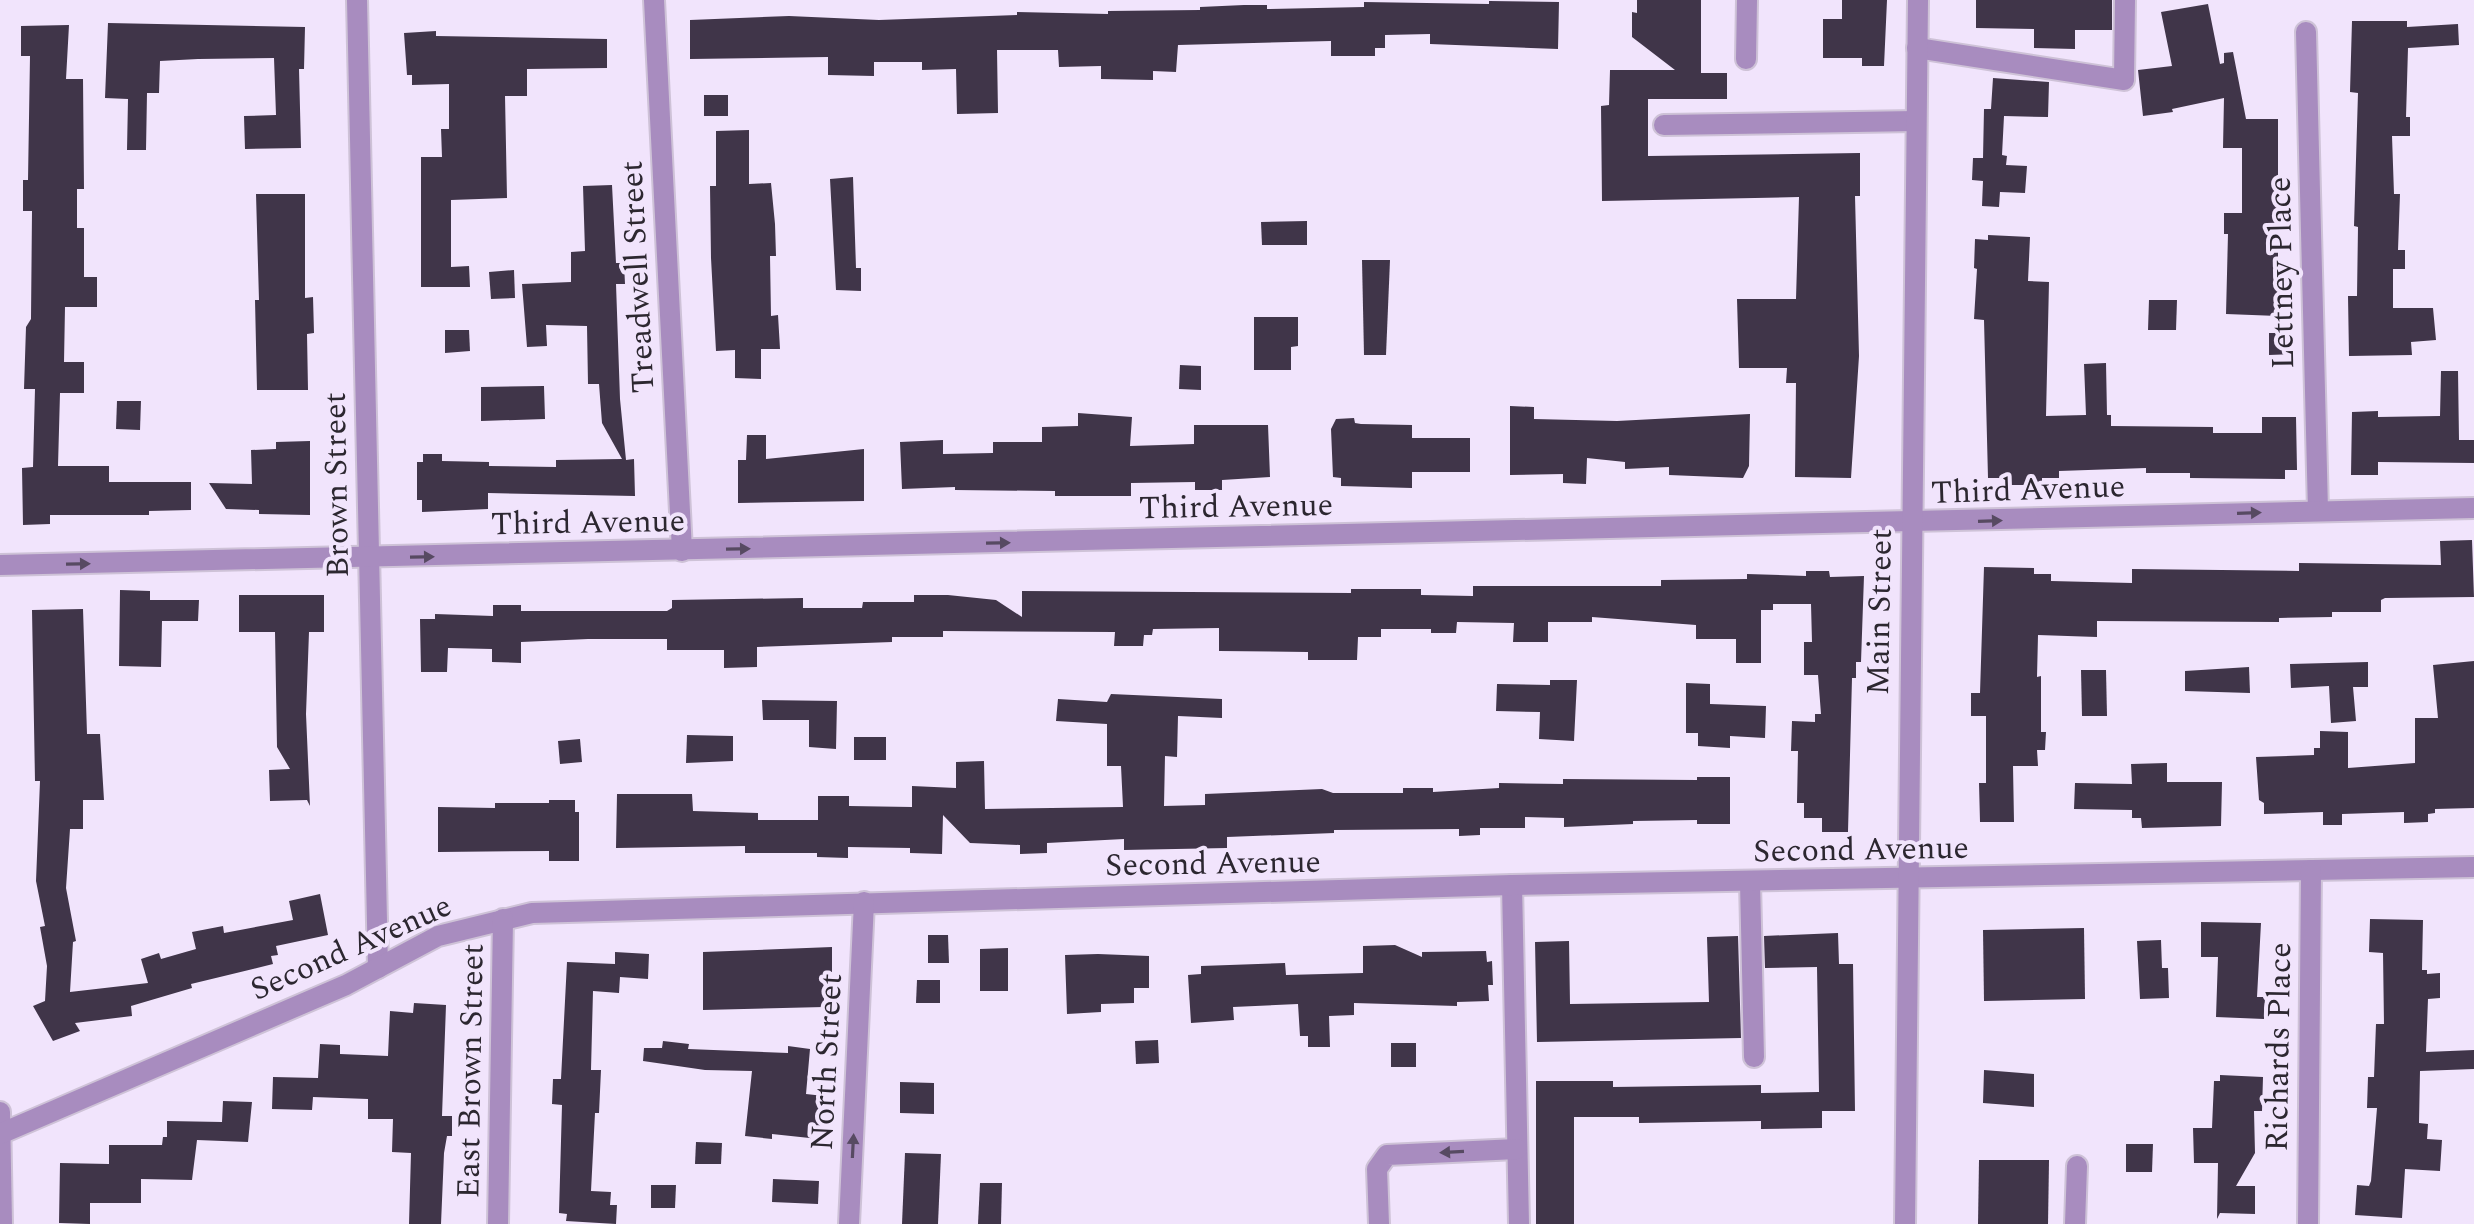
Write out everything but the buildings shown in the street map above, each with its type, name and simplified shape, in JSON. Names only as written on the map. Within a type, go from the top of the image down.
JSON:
[{"type":"street","name":"Brown Street","points":[[357,0],[378,968]]},
{"type":"street","name":"Treadwell Street","points":[[654,0],[682,551]]},
{"type":"street","points":[[1746,59],[1747,0]]},
{"type":"street","name":"Main Street","points":[[1905,1224],[1918,0]]},
{"type":"street","points":[[1917,48],[2124,80],[2125,0]]},
{"type":"street","name":"Lettney Place","points":[[2306,32],[2318,511]]},
{"type":"street","points":[[1664,125],[1916,121]]},
{"type":"street","name":"Third Avenue","points":[[0,565],[1912,524],[2474,508]]},
{"type":"street","name":"Second Avenue","points":[[0,1134],[378,968],[438,936],[532,913],[1512,885],[2474,867]]},
{"type":"street","name":"Richards Place","points":[[2308,1224],[2311,870]]},
{"type":"street","points":[[1750,882],[1754,1057]]},
{"type":"street","points":[[1512,885],[1519,1224]]},
{"type":"street","name":"North Street","points":[[849,1224],[864,902]]},
{"type":"street","name":"East Brown Street","points":[[498,1224],[503,919]]},
{"type":"street","points":[[0,1112],[2,1224]]},
{"type":"street","points":[[1379,1224],[1377,1169],[1387,1155],[1517,1149]]},
{"type":"street","points":[[2075,1224],[2077,1166]]}]
